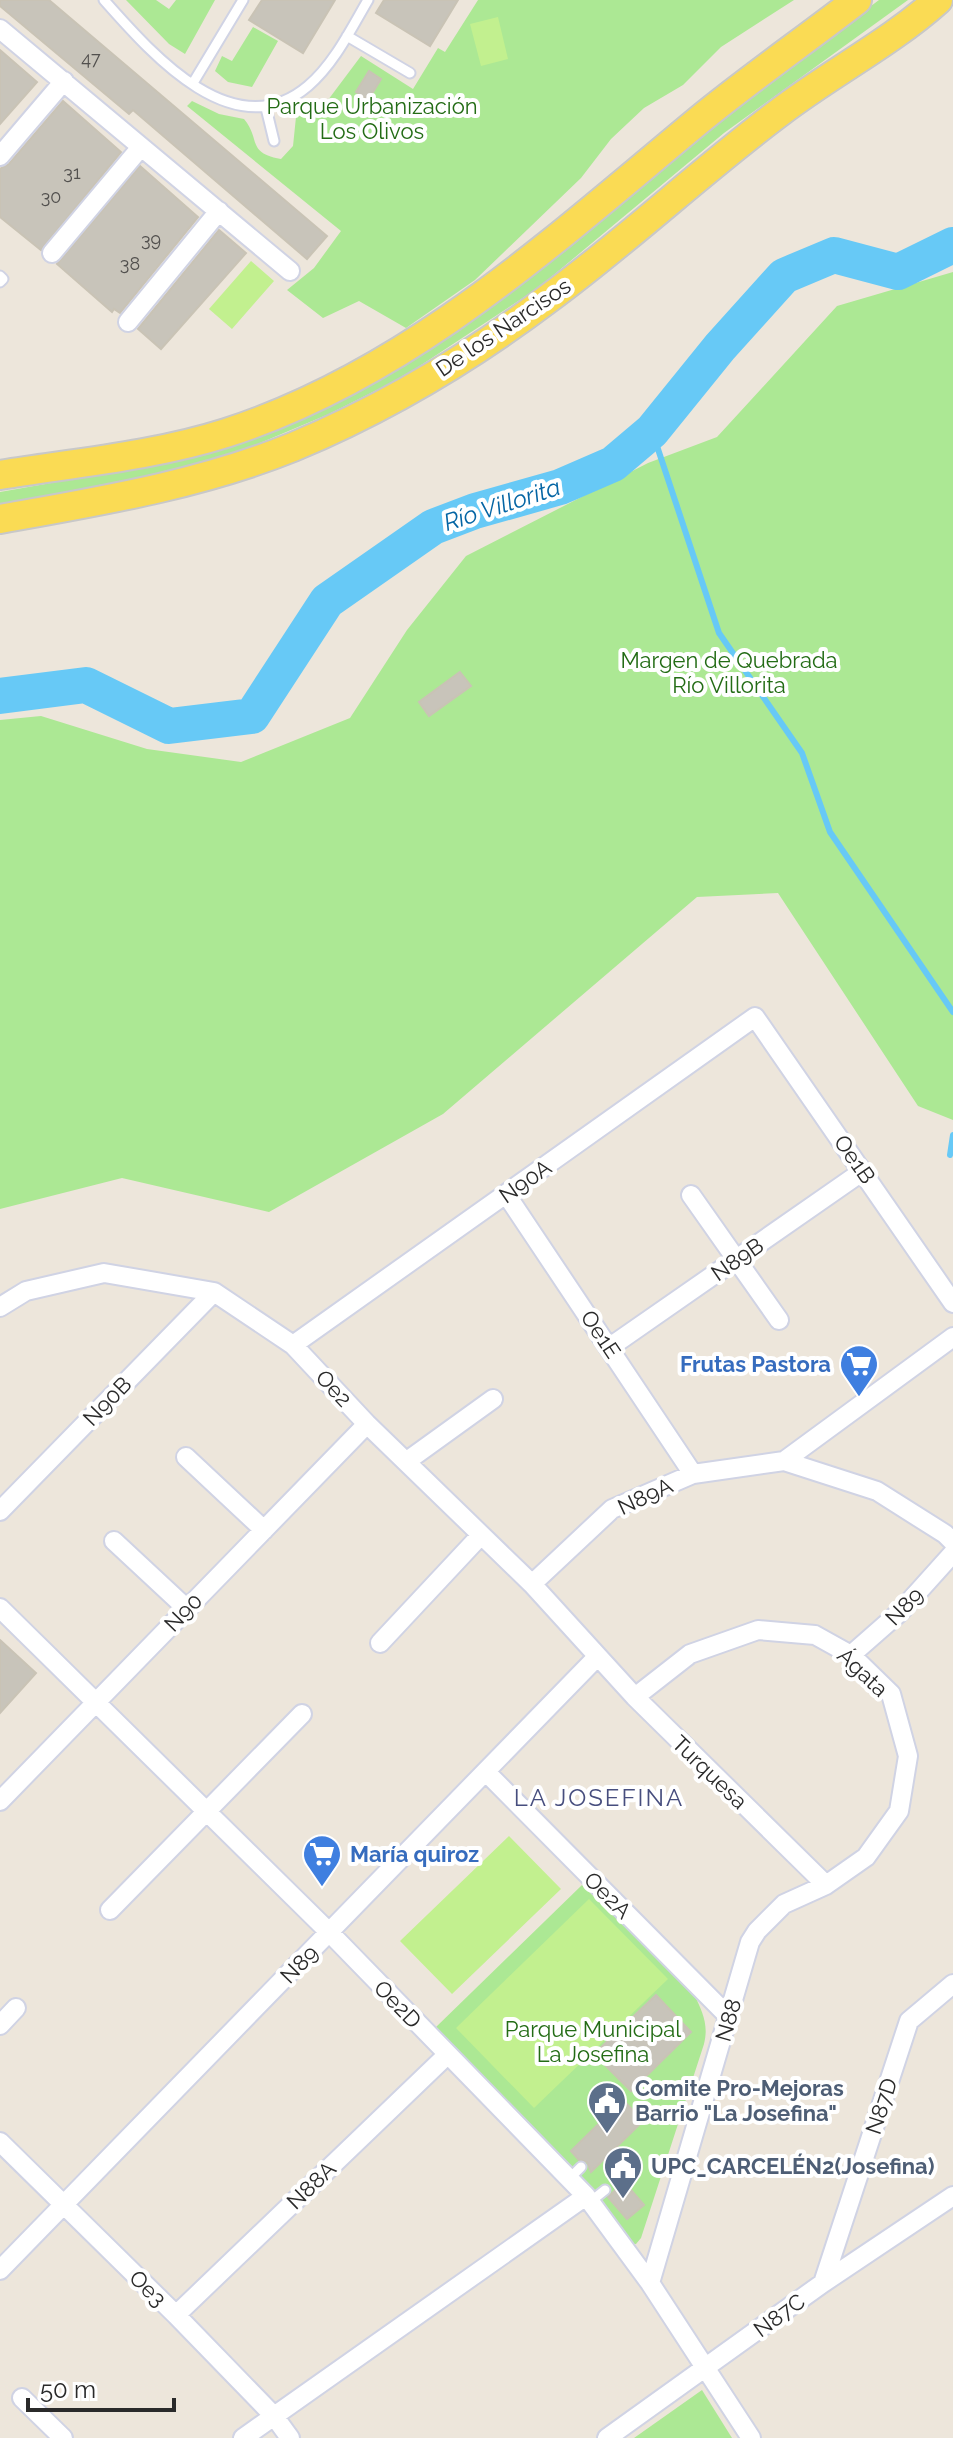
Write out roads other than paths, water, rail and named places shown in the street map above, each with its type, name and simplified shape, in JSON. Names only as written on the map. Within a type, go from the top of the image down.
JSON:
[{"type":"main road","name":"De los Narcisos","points":[[0,475],[159,449],[224,433],[297,405],[355,378],[444,323],[499,284],[701,119],[857,0]]},
{"type":"main road","name":"De los Narcisos","points":[[0,519],[152,492],[205,477],[290,448],[383,404],[466,355],[549,299],[779,112],[900,31],[938,0]]},
{"type":"street","points":[[0,29],[290,271]]},
{"type":"street","points":[[0,156],[64,81]]},
{"type":"street","points":[[52,253],[141,147]]},
{"type":"street","points":[[128,322],[219,211]]},
{"type":"street","name":"Oe1B","points":[[755,1017],[953,1303]]},
{"type":"street","name":"N90A","points":[[293,1345],[755,1017]]},
{"type":"street","name":"N89B","points":[[610,1347],[863,1171]]},
{"type":"street","name":"Oe1E","points":[[506,1194],[693,1474]]},
{"type":"street","points":[[691,1195],[779,1320]]},
{"type":"street","name":"Oe2","points":[[0,1307],[26,1291],[104,1273],[214,1292],[293,1345],[367,1424],[532,1584],[597,1657]]},
{"type":"street","name":"N90B","points":[[0,1511],[214,1292]]},
{"type":"street","name":"N89A","points":[[784,1461],[953,1337]]},
{"type":"street","points":[[407,1461],[493,1399]]},
{"type":"street","name":"N90","points":[[2,1796],[367,1424]]},
{"type":"street","points":[[186,1457],[264,1530]]},
{"type":"street","name":"N89A","points":[[532,1584],[612,1509],[693,1474],[784,1461],[877,1491],[950,1535]]},
{"type":"street","points":[[380,1643],[481,1535]]},
{"type":"street","points":[[114,1541],[186,1608]]},
{"type":"street","name":"N89","points":[[851,1655],[900,1612],[953,1553]]},
{"type":"street","name":"Oe2D","points":[[0,1608],[330,1933],[446,2056],[575,2173],[594,2196],[751,2438]]},
{"type":"street","name":"Ágata","points":[[635,1697],[690,1654],[758,1630],[815,1635],[851,1655],[891,1694],[908,1756],[899,1811],[866,1857],[826,1885]]},
{"type":"street","name":"N89","points":[[0,2270],[597,1657]]},
{"type":"street","name":"Turquesa","points":[[597,1657],[826,1885]]},
{"type":"street","points":[[110,1910],[302,1714]]},
{"type":"street","name":"Oe2A","points":[[486,1772],[729,2017]]},
{"type":"street","name":"N88","points":[[650,2283],[750,1942],[784,1904],[826,1885]]},
{"type":"street","name":"N87D","points":[[823,2283],[909,2021],[953,1984]]},
{"type":"street","points":[[0,2025],[16,2008]]},
{"type":"street","name":"N88A","points":[[176,2315],[446,2056]]},
{"type":"street","name":"Oe3","points":[[0,2142],[176,2315],[274,2416],[290,2438]]},
{"type":"street","points":[[243,2438],[594,2196]]},
{"type":"street","name":"N87C","points":[[607,2438],[823,2283],[951,2201]]},
{"type":"street","points":[[22,2398],[63,2438]]},
{"type":"lane","points":[[104,0],[166,65],[217,99],[266,108],[308,85],[324,69],[368,0]]},
{"type":"lane","points":[[193,83],[243,0]]},
{"type":"lane","points":[[347,36],[410,73]]},
{"type":"lane","points":[[266,108],[274,141]]},
{"type":"lane","points":[[0,276],[3,279],[0,282]]},
{"type":"waterway","name":"Río Villorita","points":[[0,696],[86,685],[169,726],[252,716],[327,601],[433,527],[475,511],[560,487],[613,464],[652,431],[720,347],[784,276],[834,255],[898,272],[953,245]]},
{"type":"waterway","points":[[652,431],[719,633],[802,753],[830,832],[953,1012]]},
{"type":"waterway","points":[[950,1155],[953,1135]]},
{"type":"place","name":"Frutas Pastora","points":[[859,1398]]},
{"type":"place","name":"María quiroz","points":[[322,1888]]},
{"type":"place","name":"Comite Pro-Mejoras Barrio \"La Josefina\"","points":[[607,2135]]},
{"type":"place","name":"UPC_CARCELÉN2(Josefina)","points":[[623,2200]]},
{"type":"district","name":"LA JOSEFINA","points":[[599,1798]]},
{"type":"park label","name":"Parque Urbanización Los Olivos","points":[[372,118]]},
{"type":"park label","name":"Margen de Quebrada Río Villorita","points":[[729,672]]},
{"type":"park label","name":"Parque Municipal La Josefina","points":[[593,2042]]}]
